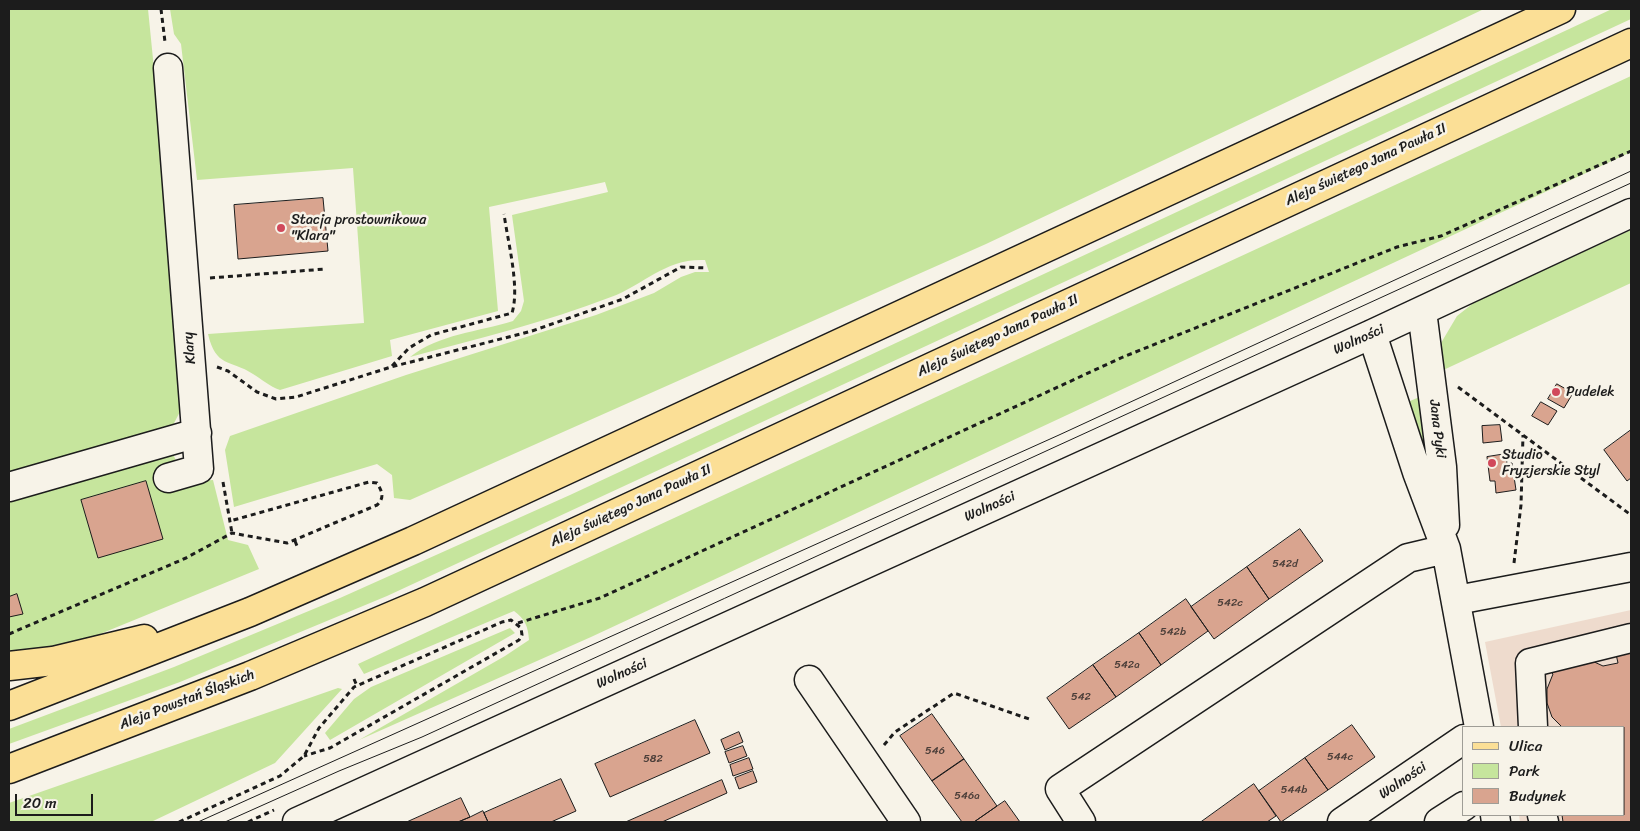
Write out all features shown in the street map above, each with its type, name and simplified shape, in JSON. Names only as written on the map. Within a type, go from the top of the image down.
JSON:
[{"type":"main road","points":[[9,706],[250,612],[575,468],[1561,9]]},
{"type":"main road","name":"Aleja świętego Jana Pawła II","points":[[364,628],[425,602],[1631,42]]},
{"type":"main road","points":[[9,666],[53,661],[250,612]]},
{"type":"main road","name":"Aleja Powstań Śląskich","points":[[9,769],[250,676],[364,628]]},
{"type":"street","name":"Klary","points":[[168,68],[199,469],[168,478]]},
{"type":"street","name":"Wolności","points":[[297,822],[1372,334],[1631,214]]},
{"type":"street","name":"Jana Pyki","points":[[1422,311],[1442,467],[1446,549]]},
{"type":"street","name":"Jana Pyki","points":[[1372,334],[1417,472],[1446,549],[1480,726]]},
{"type":"street","points":[[9,487],[197,433]]},
{"type":"street","points":[[1081,822],[1060,789],[1408,558],[1446,549]]},
{"type":"street","points":[[1457,600],[1631,566]]},
{"type":"street","points":[[1533,726],[1530,663],[1631,638]]},
{"type":"street","points":[[809,680],[906,822]]},
{"type":"street","name":"Wolności","points":[[1342,822],[1462,740]]},
{"type":"street","points":[[1439,822],[1462,807]]},
{"type":"path","points":[[161,9],[168,68]]},
{"type":"path","points":[[179,822],[280,776],[304,756],[319,728],[357,686],[502,622],[511,620],[518,623],[600,598],[1123,357],[1396,247],[1441,236],[1631,151]]},
{"type":"path","points":[[391,367],[409,348],[431,335],[512,313],[514,291],[504,214]]},
{"type":"path","points":[[192,368],[211,365],[228,371],[257,392],[276,399],[296,396],[391,367],[532,331],[623,298],[681,267],[707,268]]},
{"type":"path","points":[[185,280],[325,269]]},
{"type":"path","points":[[1452,382],[1631,515]]},
{"type":"path","points":[[1514,569],[1521,505],[1523,435]]},
{"type":"path","points":[[9,634],[186,558],[232,533],[287,543],[294,541],[377,505],[381,501],[382,490],[377,483],[369,482],[230,521]]},
{"type":"path","points":[[294,541],[297,546]]},
{"type":"path","points":[[304,756],[330,748],[519,640],[522,635],[518,623]]},
{"type":"path","points":[[354,679],[357,686]]},
{"type":"path","points":[[881,750],[895,732],[954,693],[1032,720]]},
{"type":"shaded area","points":[[1631,610],[1631,822],[1520,822],[1519,816],[1625,816],[1625,726],[1501,726],[1485,642]]},
{"type":"green space","points":[[9,9],[148,9],[186,389],[183,406],[172,427],[9,472]]},
{"type":"green space","points":[[170,9],[1484,9],[986,244],[410,500],[394,498],[392,475],[377,464],[234,507],[225,450],[230,436],[406,375],[596,315],[654,293],[681,277],[695,272],[709,272],[705,260],[691,260],[679,263],[667,267],[623,292],[586,306],[511,330],[410,357],[421,349],[446,338],[513,321],[521,311],[524,301],[512,215],[608,192],[605,182],[489,207],[498,311],[390,340],[392,356],[280,390],[269,385],[245,369],[220,358],[211,345],[208,334],[364,323],[353,168],[197,180],[181,44],[174,34]]},
{"type":"green space","points":[[1612,9],[1631,9],[1631,19],[387,596],[180,682],[9,744],[9,729],[174,667],[340,598],[570,495]]},
{"type":"green space","points":[[1631,76],[1631,152],[591,637],[359,740],[505,656],[529,640],[528,631],[521,617],[514,611],[364,674],[358,664]]},
{"type":"green space","points":[[1631,230],[1631,283],[1439,372],[1441,343],[1457,316],[1476,301]]},
{"type":"green space","points":[[1422,396],[1432,490],[1410,401]]},
{"type":"green space","points":[[172,452],[186,482],[213,480],[228,540],[248,545],[259,569],[56,652],[9,655],[9,500]]},
{"type":"green space","points":[[510,628],[515,633],[330,740],[325,733],[354,699],[371,687]]},
{"type":"green space","points":[[338,688],[342,689],[275,763],[151,822],[9,822],[9,803]]},
{"type":"building","name":"Stacja prostownikowa \"Klara\"","points":[[323,198],[328,251],[238,259],[234,205]]},
{"type":"building","points":[[1557,384],[1573,393],[1564,408],[1548,399]]},
{"type":"building","points":[[1541,402],[1557,411],[1548,425],[1532,416]]},
{"type":"building","points":[[1500,425],[1502,441],[1483,443],[1482,426]]},
{"type":"building","points":[[1631,430],[1631,478],[1627,481],[1604,450]]},
{"type":"building","points":[[1506,454],[1507,464],[1512,463],[1516,490],[1496,493],[1495,481],[1490,481],[1487,457]]},
{"type":"building","points":[[146,481],[163,539],[98,558],[81,500]]},
{"type":"building","points":[[1300,529],[1323,561],[1269,599],[1247,567]]},
{"type":"building","points":[[1247,567],[1269,599],[1214,639],[1191,607]]},
{"type":"building","points":[[17,594],[23,614],[9,617],[9,597]]},
{"type":"building","points":[[1186,599],[1208,631],[1161,665],[1139,633]]},
{"type":"building","points":[[1139,633],[1161,665],[1116,697],[1093,665]]},
{"type":"building","points":[[1631,650],[1631,822],[1563,822],[1562,816],[1625,816],[1625,726],[1561,726],[1552,717],[1547,703],[1547,689],[1553,674],[1549,670],[1590,660],[1603,666],[1618,663],[1616,654]]},
{"type":"building","points":[[1093,665],[1116,697],[1069,729],[1047,698]]},
{"type":"building","points":[[932,714],[964,759],[932,781],[900,736]]},
{"type":"building","points":[[695,720],[710,753],[610,797],[595,764]]},
{"type":"building","points":[[1352,725],[1375,757],[1328,790],[1305,758]]},
{"type":"building","points":[[739,732],[743,742],[725,750],[721,740]]},
{"type":"building","points":[[743,746],[747,756],[729,763],[725,752]]},
{"type":"building","points":[[749,758],[753,769],[733,776],[730,765]]},
{"type":"building","points":[[1305,758],[1328,790],[1281,822],[1259,791]]},
{"type":"building","points":[[964,759],[997,806],[974,822],[962,822],[932,781]]},
{"type":"building","points":[[753,771],[757,782],[739,789],[735,778]]},
{"type":"building","points":[[561,779],[576,811],[551,822],[488,822],[484,813]]},
{"type":"building","points":[[722,780],[727,793],[662,822],[626,822]]},
{"type":"building","points":[[1254,784],[1276,816],[1267,822],[1201,822]]},
{"type":"building","points":[[461,798],[470,817],[458,822],[407,822]]},
{"type":"building","points":[[1005,801],[1020,822],[974,822],[997,806]]},
{"type":"building","points":[[483,811],[488,822],[458,822],[470,817]]},
{"type":"tram line","points":[[198,822],[1059,435],[1631,171]]},
{"type":"tram line","points":[[225,822],[339,771],[422,737],[1631,183]]},
{"type":"place","name":"Stacja prostownikowa \"Klara\"","points":[[281,228]]},
{"type":"place","name":"Pudelek","points":[[1556,392]]},
{"type":"place","name":"Studio Fryzjerskie Styl","points":[[1492,463]]}]
